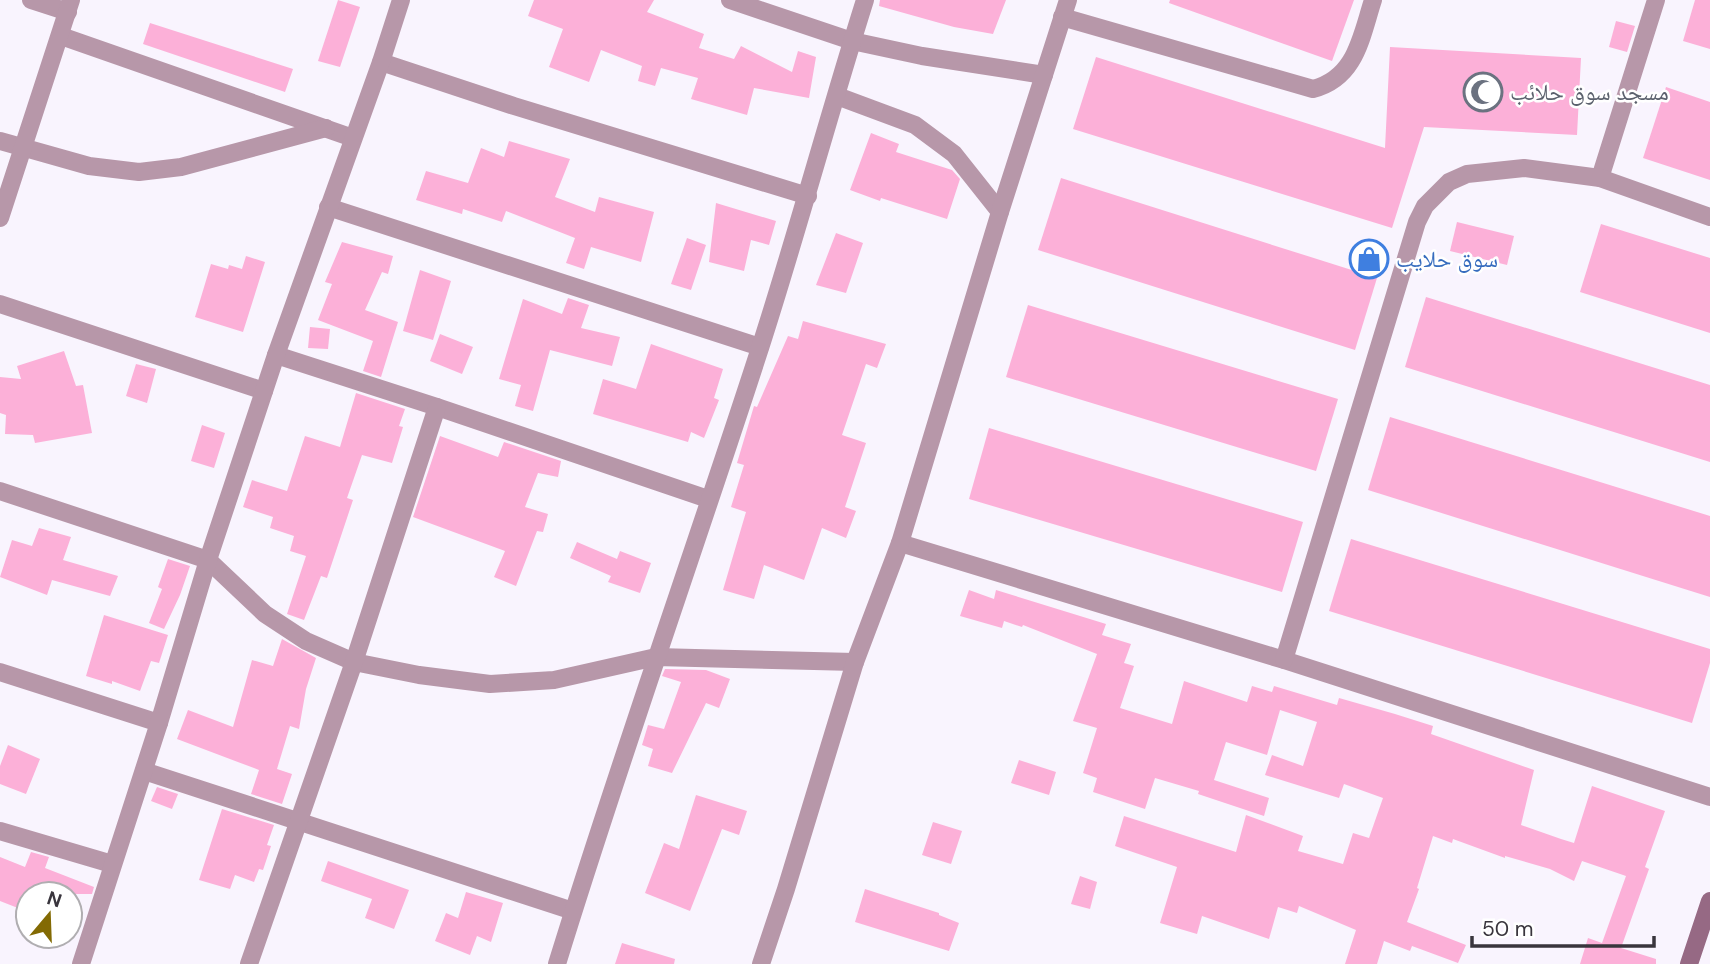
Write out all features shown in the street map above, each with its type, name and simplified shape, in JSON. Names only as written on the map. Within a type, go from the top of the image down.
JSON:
[{"type":"street","points":[[0,218],[69,6],[31,0]]},
{"type":"street","points":[[81,964],[264,391],[401,0]]},
{"type":"street","points":[[730,0],[852,41],[922,56],[1044,75]]},
{"type":"street","points":[[557,964],[760,347],[808,196],[865,0]]},
{"type":"street","points":[[761,964],[855,663],[901,543],[1000,212],[1065,9],[1313,89],[1328,85],[1340,77],[1355,55],[1373,0]]},
{"type":"street","points":[[1600,178],[1656,0]]},
{"type":"street","points":[[61,36],[353,138]]},
{"type":"street","points":[[381,62],[514,106],[808,196]]},
{"type":"street","points":[[837,96],[915,124],[954,154],[1000,212]]},
{"type":"street","points":[[0,141],[89,166],[139,172],[181,167],[326,128]]},
{"type":"street","points":[[1284,660],[1417,222],[1425,206],[1449,182],[1467,173],[1524,168],[1600,178],[1710,217]]},
{"type":"street","points":[[328,207],[760,347]]},
{"type":"street","points":[[0,304],[264,391]]},
{"type":"street","points":[[276,355],[708,499]]},
{"type":"street","points":[[250,964],[354,662],[437,407]]},
{"type":"street","points":[[0,491],[208,560],[265,614],[306,641],[354,662],[419,675],[490,684],[554,680],[656,657],[855,663]]},
{"type":"street","points":[[901,543],[1284,660],[1710,797]]},
{"type":"street","points":[[0,672],[159,723]]},
{"type":"street","points":[[144,771],[573,911]]},
{"type":"street","points":[[0,831],[112,864]]},
{"type":"street","points":[[1689,964],[1710,901]]},
{"type":"building","points":[[338,0],[360,7],[340,67],[318,61]]},
{"type":"building","points":[[534,0],[654,0],[647,12],[704,34],[699,48],[734,59],[741,46],[792,72],[798,51],[816,57],[809,98],[754,88],[747,115],[691,99],[698,78],[661,68],[655,86],[638,81],[642,66],[601,50],[589,82],[549,67],[563,29],[528,16]]},
{"type":"building","points":[[880,0],[1006,0],[993,34],[954,27],[879,6]]},
{"type":"building","points":[[1170,0],[1354,0],[1332,61],[1169,3]]},
{"type":"building","points":[[1695,0],[1710,0],[1710,49],[1683,41]]},
{"type":"building","points":[[1616,21],[1635,26],[1627,52],[1609,47]]},
{"type":"building","points":[[150,23],[293,69],[285,92],[143,44]]},
{"type":"building","points":[[1390,47],[1581,58],[1577,135],[1424,127],[1392,228],[1073,129],[1096,57],[1385,148]]},
{"type":"building","points":[[1666,87],[1710,102],[1710,180],[1643,158]]},
{"type":"building","points":[[871,133],[899,144],[896,152],[952,170],[960,179],[947,219],[850,190]]},
{"type":"building","points":[[509,141],[570,159],[555,197],[595,212],[599,197],[654,212],[641,262],[591,247],[584,269],[566,263],[575,238],[506,211],[502,222],[463,209],[462,214],[416,200],[426,171],[468,183],[481,148],[504,157]]},
{"type":"building","points":[[1061,178],[1377,278],[1355,350],[1038,250]]},
{"type":"building","points":[[716,203],[776,221],[769,245],[751,240],[744,271],[709,262]]},
{"type":"building","points":[[1457,222],[1514,236],[1507,265],[1450,251]]},
{"type":"building","points":[[1601,224],[1710,258],[1710,333],[1580,292]]},
{"type":"building","points":[[836,233],[863,243],[846,293],[816,285]]},
{"type":"building","points":[[687,238],[706,245],[691,290],[671,284]]},
{"type":"building","points":[[342,242],[393,256],[388,274],[382,272],[365,310],[398,322],[381,377],[363,371],[373,341],[318,320],[332,284],[325,282]]},
{"type":"building","points":[[246,256],[265,262],[243,332],[195,317],[211,264],[228,269],[229,265],[242,269]]},
{"type":"building","points":[[420,270],[451,281],[433,340],[403,331]]},
{"type":"building","points":[[1426,297],[1710,385],[1710,462],[1405,367]]},
{"type":"building","points":[[568,298],[589,305],[581,328],[620,337],[612,366],[550,350],[533,411],[515,406],[521,385],[499,379],[523,299],[562,314]]},
{"type":"building","points":[[1028,305],[1338,399],[1316,471],[1006,377]]},
{"type":"building","points":[[803,321],[886,344],[877,368],[866,364],[842,435],[866,443],[845,507],[856,511],[846,538],[822,528],[804,580],[764,565],[754,599],[723,590],[746,512],[731,507],[744,465],[737,463],[754,406],[757,407],[788,336],[798,339]]},
{"type":"building","points":[[310,327],[330,329],[328,349],[308,348]]},
{"type":"building","points":[[440,334],[473,347],[462,374],[430,361]]},
{"type":"building","points":[[651,344],[723,369],[714,398],[719,400],[704,438],[691,432],[688,442],[593,414],[603,379],[636,389]]},
{"type":"building","points":[[64,351],[76,386],[83,385],[92,433],[35,443],[33,435],[5,434],[6,415],[0,413],[0,377],[21,379],[17,366]]},
{"type":"building","points":[[136,364],[156,369],[147,403],[126,396]]},
{"type":"building","points":[[356,393],[405,409],[399,426],[403,427],[392,463],[362,455],[347,498],[353,500],[327,578],[321,576],[304,620],[287,614],[306,556],[290,551],[294,536],[270,528],[273,517],[243,507],[252,480],[287,491],[305,436],[340,447]]},
{"type":"building","points":[[1390,417],[1710,516],[1710,597],[1368,490]]},
{"type":"building","points":[[202,425],[225,433],[214,468],[191,461]]},
{"type":"building","points":[[989,428],[1303,522],[1282,592],[969,499]]},
{"type":"building","points":[[440,436],[498,457],[504,442],[561,461],[558,477],[538,473],[525,507],[548,514],[543,532],[537,531],[516,586],[494,577],[505,551],[413,517]]},
{"type":"building","points":[[39,528],[71,537],[63,560],[118,576],[110,596],[52,580],[47,595],[0,577],[12,540],[32,546]]},
{"type":"building","points":[[1351,539],[1710,649],[1710,663],[1692,723],[1329,611]]},
{"type":"building","points":[[577,542],[617,559],[620,551],[651,563],[640,593],[608,582],[611,576],[570,558]]},
{"type":"building","points":[[168,559],[190,566],[164,629],[149,623],[162,589],[158,587]]},
{"type":"building","points":[[969,590],[994,599],[996,590],[1106,624],[1102,635],[1131,644],[1124,663],[1134,666],[1120,708],[1172,724],[1184,681],[1247,702],[1252,686],[1272,692],[1274,686],[1337,705],[1339,698],[1433,726],[1431,734],[1534,770],[1521,825],[1561,839],[1574,843],[1592,786],[1665,811],[1645,867],[1649,869],[1621,948],[1656,959],[1656,964],[1580,964],[1588,938],[1602,943],[1626,876],[1582,861],[1574,881],[1550,869],[1505,858],[1453,839],[1452,843],[1433,836],[1407,922],[1466,945],[1458,963],[1412,946],[1410,951],[1384,941],[1377,964],[1345,964],[1356,930],[1299,906],[1297,913],[1278,907],[1269,939],[1202,916],[1197,934],[1160,923],[1177,867],[1115,846],[1124,816],[1236,852],[1246,815],[1303,836],[1298,851],[1343,864],[1353,833],[1369,838],[1383,798],[1344,784],[1339,798],[1265,775],[1272,755],[1303,766],[1317,722],[1280,710],[1267,755],[1226,742],[1214,780],[1269,798],[1264,816],[1198,794],[1199,791],[1155,778],[1145,809],[1093,792],[1097,778],[1083,773],[1097,728],[1073,721],[1097,654],[1023,625],[1022,627],[1004,621],[1002,628],[960,616]]},
{"type":"building","points":[[104,615],[168,635],[159,663],[151,661],[140,691],[112,681],[112,684],[86,676]]},
{"type":"building","points":[[282,639],[316,658],[306,689],[299,729],[290,726],[277,769],[292,774],[282,804],[251,794],[259,770],[177,739],[188,710],[233,727],[252,660],[273,666]]},
{"type":"building","points":[[665,669],[706,670],[730,679],[719,708],[706,703],[672,773],[648,766],[653,749],[642,745],[648,725],[664,729],[681,682],[662,676]]},
{"type":"building","points":[[8,745],[40,759],[26,794],[0,784],[0,766]]},
{"type":"building","points":[[1019,760],[1056,772],[1049,795],[1011,783]]},
{"type":"building","points":[[157,787],[178,794],[172,809],[151,801]]},
{"type":"building","points":[[696,795],[747,811],[739,835],[722,829],[690,911],[645,893],[664,843],[679,849]]},
{"type":"building","points":[[222,809],[274,825],[263,870],[259,869],[254,882],[235,875],[230,889],[199,880]]},
{"type":"building","points":[[933,822],[962,831],[951,864],[922,855]]},
{"type":"building","points":[[31,852],[49,857],[45,868],[76,880],[14,880],[14,906],[0,901],[0,857],[25,867]]},
{"type":"building","points":[[328,861],[409,890],[394,929],[365,918],[372,899],[321,881]]},
{"type":"building","points":[[1080,876],[1097,882],[1090,909],[1071,904]]},
{"type":"building","points":[[84,883],[94,887],[92,894],[84,894]]},
{"type":"building","points":[[865,889],[939,913],[959,923],[949,951],[855,922]]},
{"type":"building","points":[[466,892],[503,903],[491,942],[477,936],[470,955],[435,941],[446,913],[458,918]]},
{"type":"building","points":[[622,943],[675,959],[674,964],[615,964]]},
{"type":"place","name":"مسجد سوق حلائب","points":[[1483,92]]},
{"type":"place","name":"سوق حلايب","points":[[1369,259]]}]
